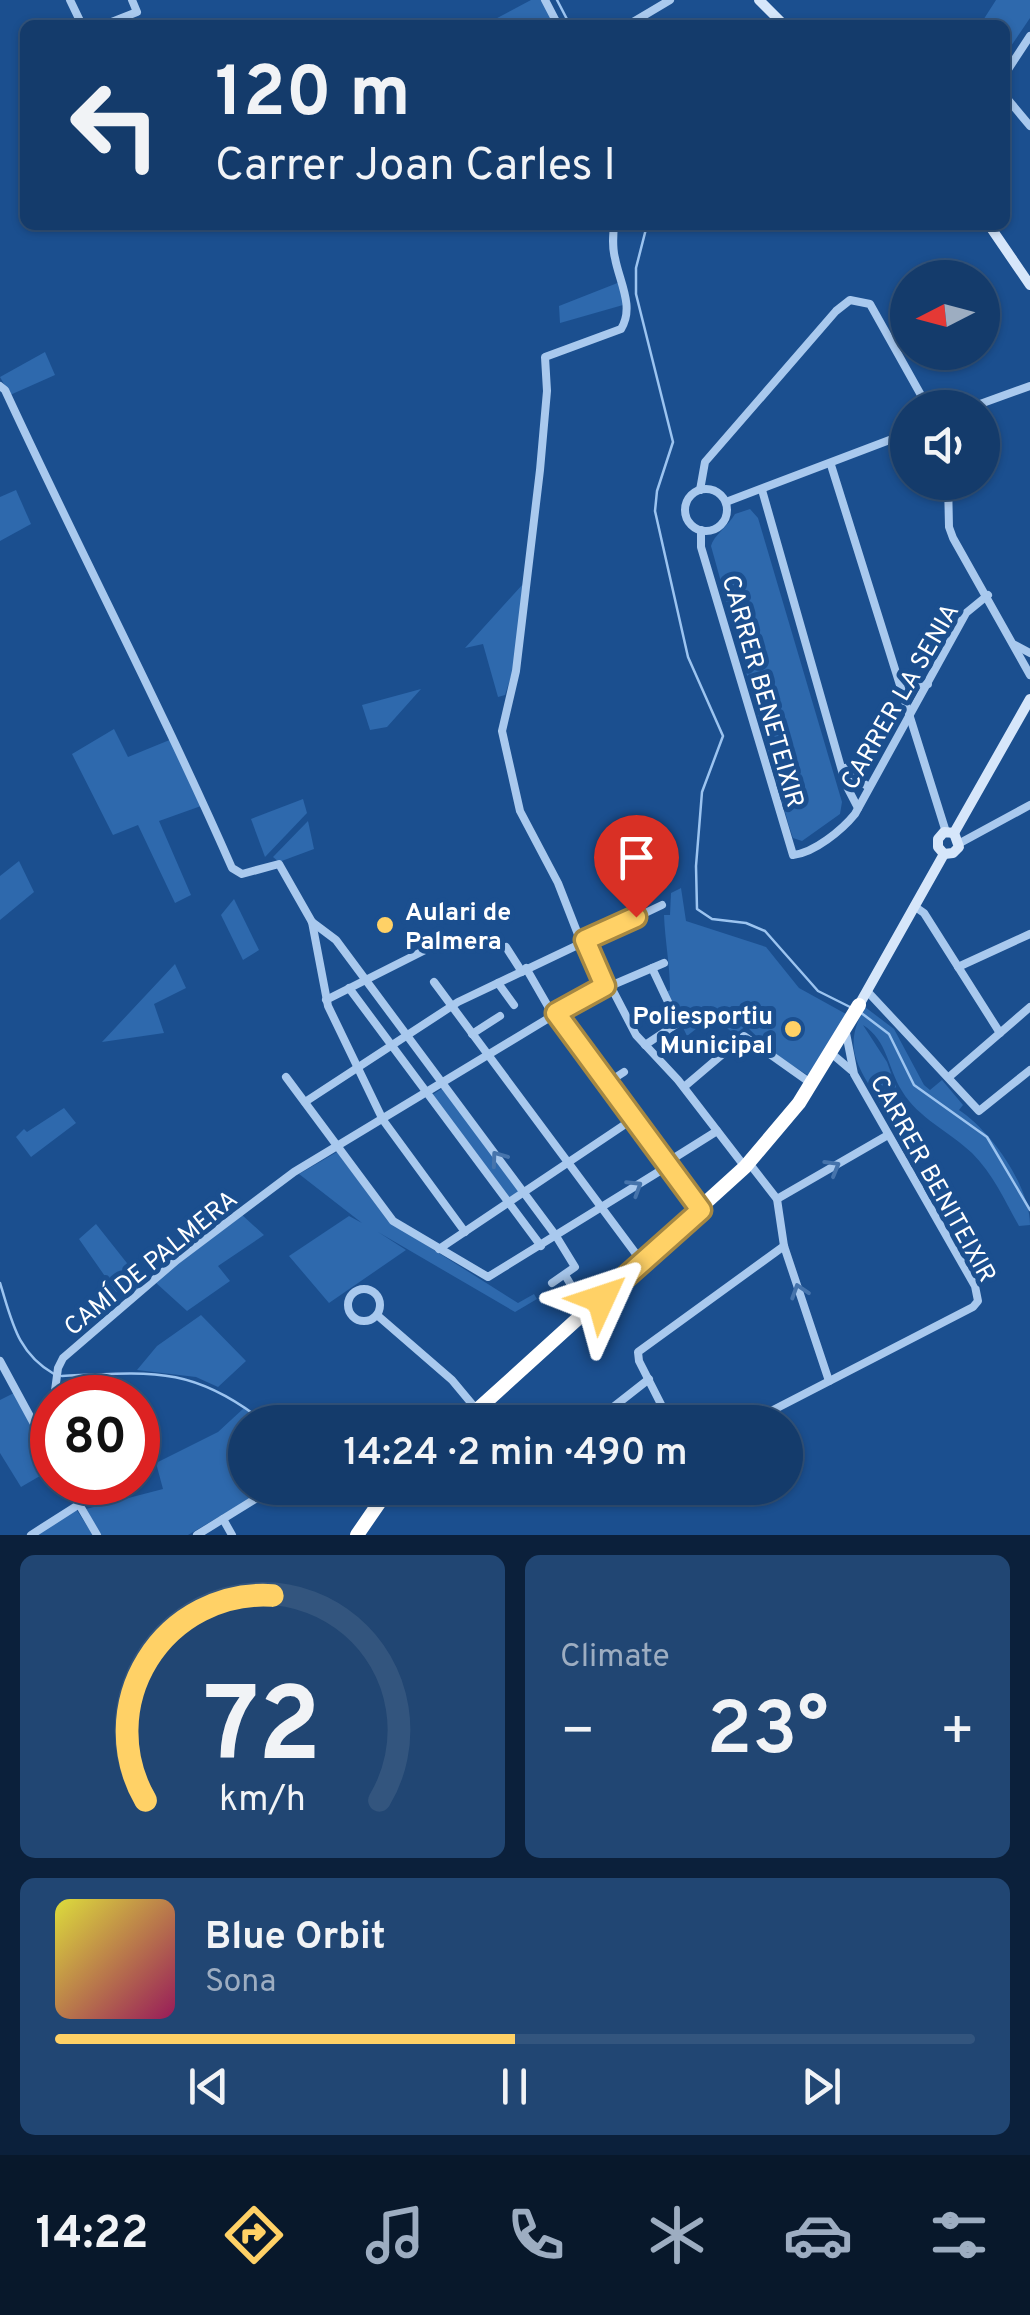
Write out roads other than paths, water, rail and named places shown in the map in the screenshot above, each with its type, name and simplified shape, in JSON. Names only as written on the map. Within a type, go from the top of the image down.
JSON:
[{"type":"highway","points":[[483,1405],[746,1165],[812,1084],[863,998]]},
{"type":"highway","points":[[357,1535],[378,1505]]},
{"type":"main road","points":[[759,0],[779,20]]},
{"type":"main road","points":[[993,230],[1028,284]]},
{"type":"main road","points":[[944,854],[954,853],[953,836],[1030,701]]},
{"type":"main road","points":[[944,854],[937,843],[953,836]]},
{"type":"main road","points":[[863,998],[944,854]]},
{"type":"street","points":[[117,20],[138,12],[132,0]]},
{"type":"street","points":[[636,20],[670,0]]},
{"type":"street","points":[[1010,66],[1030,36]]},
{"type":"street","points":[[1010,102],[1030,126]]},
{"type":"street","points":[[614,230],[614,258],[624,287],[625,324],[621,330],[545,357],[548,391],[516,671],[503,720],[503,741],[520,811],[583,941],[628,1022],[776,1200],[784,1246],[828,1381],[782,1405]]},
{"type":"street","points":[[700,490],[705,462],[836,311],[850,300],[870,304],[916,390]]},
{"type":"street","points":[[1000,396],[1028,385]]},
{"type":"street","points":[[0,386],[143,673],[232,868],[242,874],[279,864],[312,922],[326,1000],[384,1120],[465,1232]]},
{"type":"street","points":[[726,502],[890,439]]},
{"type":"street","points":[[831,464],[910,718],[953,836],[1030,806]]},
{"type":"street","points":[[700,490],[718,492],[726,502],[726,515],[720,526],[701,530],[691,524],[685,507],[690,496],[700,490]]},
{"type":"street","points":[[762,490],[846,786],[858,808]]},
{"type":"street","points":[[949,500],[950,532],[1016,644],[1030,676]]},
{"type":"street","name":"CARRER BENETEIXIR","points":[[701,530],[701,547],[789,849],[793,855],[800,855]]},
{"type":"street","name":"CARRER LA SENIA","points":[[800,855],[842,828],[858,808],[966,612],[988,596]]},
{"type":"street","points":[[1016,644],[1030,653]]},
{"type":"street","points":[[1016,644],[1030,662]]},
{"type":"street","points":[[895,669],[907,683],[928,684]]},
{"type":"street","points":[[895,669],[918,703]]},
{"type":"street","points":[[838,756],[848,774],[869,788]]},
{"type":"street","points":[[304,1102],[452,1006],[662,906]]},
{"type":"street","points":[[914,906],[924,913],[1000,1032]]},
{"type":"street","points":[[312,922],[332,936],[556,1236],[574,1268],[552,1283]]},
{"type":"street","points":[[958,967],[1030,934]]},
{"type":"street","points":[[326,1000],[445,940]]},
{"type":"street","points":[[506,948],[701,1210]]},
{"type":"street","name":"CAMÍ DE PALMERA","points":[[59,1375],[63,1358],[177,1260],[294,1172],[555,1014],[607,986],[664,963]]},
{"type":"street","points":[[645,1045],[678,1023],[652,968]]},
{"type":"street","points":[[434,982],[642,1262]]},
{"type":"street","points":[[498,983],[514,1005]]},
{"type":"street","points":[[349,988],[541,1246]]},
{"type":"street","points":[[863,998],[949,1077],[979,1111],[1030,1070]]},
{"type":"street","points":[[949,1077],[1030,1007]]},
{"type":"street","points":[[472,1034],[500,1016]]},
{"type":"street","name":"CARRER BENITEIXIR","points":[[848,1025],[854,1074]]},
{"type":"street","points":[[684,1087],[744,1036],[812,1084]]},
{"type":"street","name":"CARRER BENITEIXIR","points":[[834,1049],[849,1057]]},
{"type":"street","name":"CARRER BENITEIXIR","points":[[828,1381],[978,1301],[974,1286],[854,1074],[834,1049]]},
{"type":"street","points":[[607,1083],[624,1072]]},
{"type":"street","points":[[286,1077],[393,1220],[488,1278],[716,1131]]},
{"type":"street","points":[[440,1249],[633,1119]]},
{"type":"street","points":[[776,1200],[888,1134]]},
{"type":"street","points":[[661,1405],[638,1354],[784,1246]]},
{"type":"street","points":[[565,1275],[587,1312]]},
{"type":"street","points":[[361,1288],[372,1290],[380,1302],[377,1315],[367,1321],[354,1317],[348,1308],[350,1296],[361,1288]]},
{"type":"street","points":[[377,1315],[452,1380],[473,1405]]},
{"type":"street","points":[[0,1361],[30,1414]]},
{"type":"street","points":[[616,1405],[648,1380]]},
{"type":"street","points":[[31,1535],[78,1505],[96,1535]]},
{"type":"street","points":[[198,1535],[246,1505]]},
{"type":"street","points":[[223,1519],[232,1535]]},
{"type":"waterway","points":[[557,0],[567,20]]},
{"type":"waterway","points":[[646,230],[636,268],[636,294],[673,442],[657,491],[655,511],[688,657],[723,736],[702,792],[697,909],[712,919],[746,923],[765,931],[818,991],[852,1008]]},
{"type":"waterway","points":[[860,1012],[889,1034],[914,1085],[987,1137],[1030,1210]]},
{"type":"waterway","points":[[0,1283],[24,1346],[54,1374]]},
{"type":"waterway","points":[[81,1375],[157,1375]]},
{"type":"waterway","points":[[160,1375],[191,1381],[241,1405]]},
{"type":"place","name":"Aulari de Palmera","points":[[385,925]]},
{"type":"place","name":"Poliesportiu Municipal","points":[[793,1029]]}]
